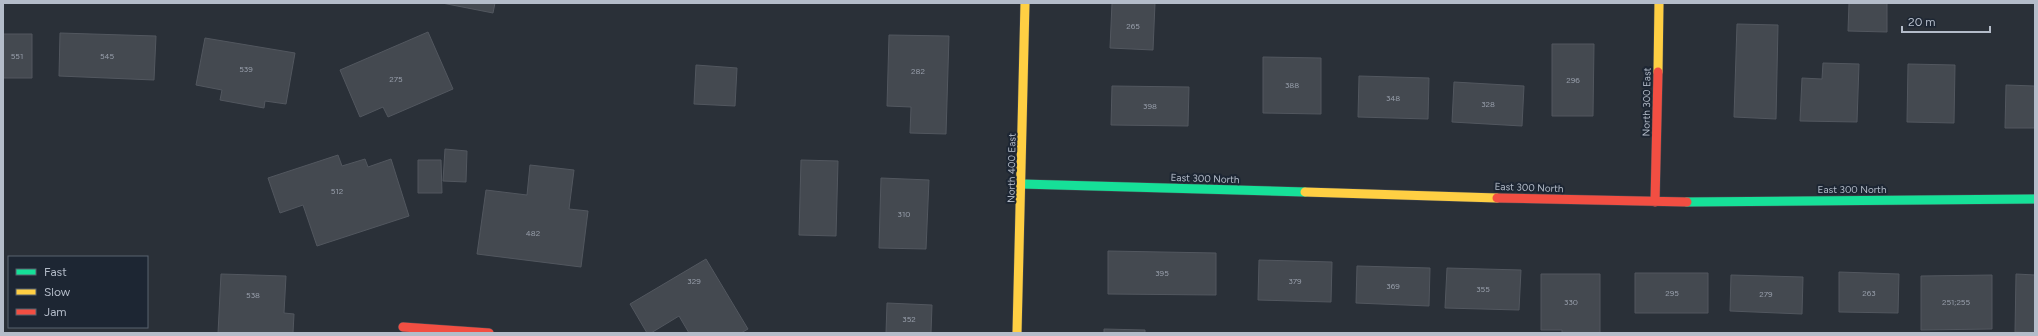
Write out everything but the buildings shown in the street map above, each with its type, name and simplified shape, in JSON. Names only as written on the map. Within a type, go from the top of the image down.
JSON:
[{"type":"street","name":"North 400 East","points":[[1017,333],[1022,184],[1025,3]]},
{"type":"street","name":"North 300 East","points":[[1655,202],[1659,3]]},
{"type":"street","name":"East 300 North","points":[[1022,184],[1655,202],[2035,199]]},
{"type":"street","points":[[403,327],[489,333]]},
{"type":"traffic: fast","points":[[1022,184],[1305,192]]},
{"type":"traffic: fast","points":[[1687,202],[2035,199]]},
{"type":"traffic: slow","points":[[1017,333],[1025,3]]},
{"type":"traffic: slow","points":[[1658,72],[1659,3]]},
{"type":"traffic: slow","points":[[1305,192],[1497,198]]},
{"type":"traffic: jam","points":[[1655,202],[1658,72]]},
{"type":"traffic: jam","points":[[1497,198],[1687,202]]},
{"type":"traffic: jam","points":[[403,327],[489,333]]}]
